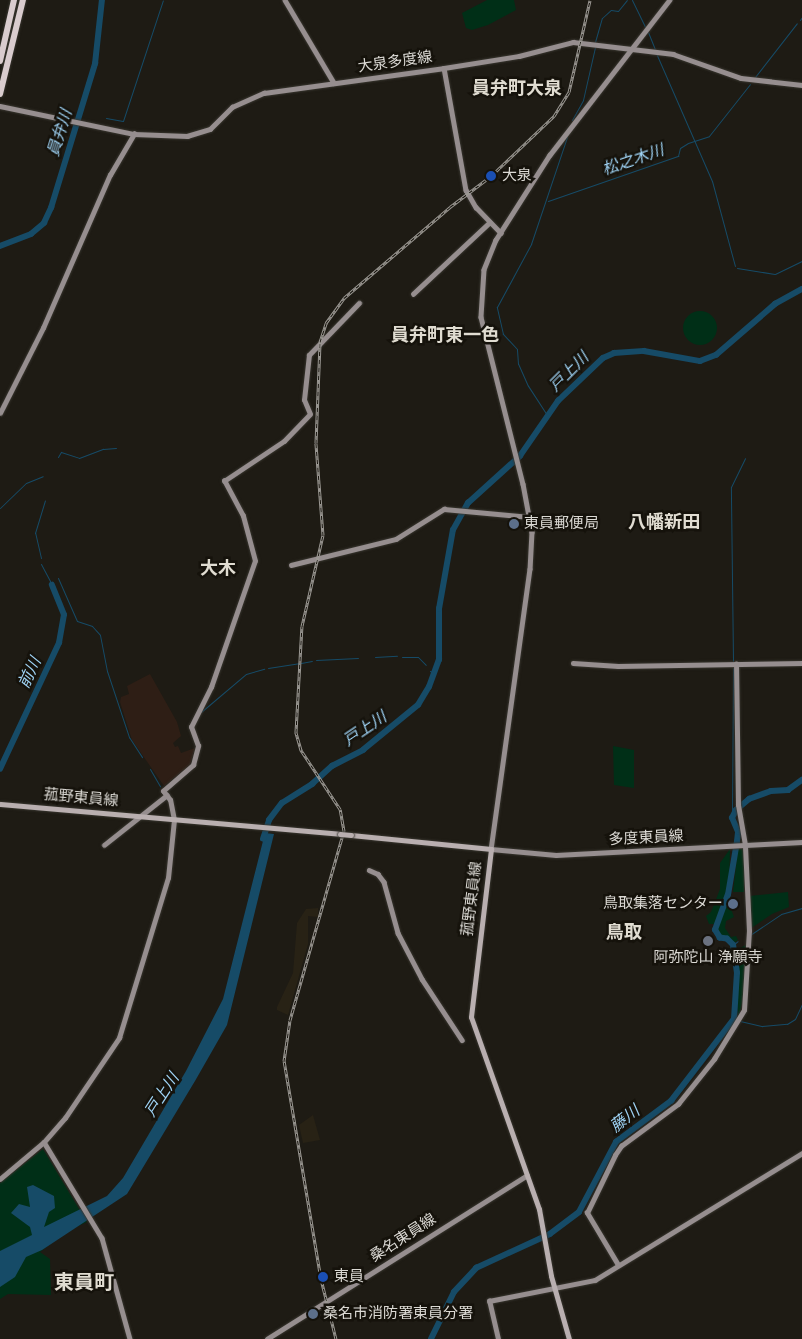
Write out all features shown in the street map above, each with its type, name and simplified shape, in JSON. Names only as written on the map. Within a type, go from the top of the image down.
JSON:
[{"type":"highway","points":[[0,60],[14,0]]},
{"type":"highway","points":[[0,84],[22,0]]},
{"type":"highway","points":[[0,94],[22,0]]},
{"type":"main road","name":"菰野東員線","points":[[0,804],[491,849],[471,1017],[527,1175],[543,1230],[554,1287],[569,1339]]},
{"type":"street","points":[[285,0],[334,83]]},
{"type":"street","points":[[491,849],[530,569],[530,517],[480,309],[484,270],[500,233],[550,155],[670,0]]},
{"type":"street","name":"大泉多度線","points":[[0,106],[155,137],[201,133],[215,126],[232,107],[264,93],[519,56],[573,42],[687,57],[741,78],[802,85]]},
{"type":"street","points":[[444,68],[462,179],[471,200],[500,233]]},
{"type":"street","points":[[0,413],[43,328],[116,162],[134,134]]},
{"type":"street","points":[[413,294],[490,222]]},
{"type":"street","points":[[0,1179],[44,1142],[65,1118],[119,1038],[168,878],[174,820],[167,795],[163,791],[193,765],[198,746],[191,727],[211,687],[255,559],[244,516],[224,481],[284,441],[310,414],[304,400],[309,355],[359,303]]},
{"type":"street","points":[[291,565],[346,549],[391,540],[436,511],[457,508],[530,517]]},
{"type":"street","points":[[573,663],[802,664]]},
{"type":"street","points":[[618,1265],[590,1220],[588,1210],[617,1151],[675,1108],[714,1059],[743,1015],[748,936],[739,807],[736,664]]},
{"type":"street","points":[[104,845],[138,816],[167,795]]},
{"type":"street","name":"多度東員線","points":[[491,849],[556,855],[802,842]]},
{"type":"street","points":[[369,870],[378,874],[384,882],[398,933],[422,979],[462,1040]]},
{"type":"street","points":[[44,1142],[105,1244],[130,1339]]},
{"type":"street","points":[[498,1339],[489,1302],[554,1287],[584,1284],[802,1153]]},
{"type":"street","name":"桑名東員線","points":[[267,1339],[527,1175]]},
{"type":"shaded area","points":[[150,674],[177,722],[181,736],[173,743],[175,747],[178,746],[181,753],[195,748],[190,765],[164,786],[132,740],[120,702],[121,697],[129,694],[127,686]]},
{"type":"shaded area","points":[[318,908],[318,917],[308,916],[308,944],[288,1015],[277,1010],[277,1007],[293,973],[297,923],[306,909]]},
{"type":"shaded area","points":[[313,1115],[320,1140],[303,1143],[299,1125]]},
{"type":"green space","points":[[487,0],[514,0],[516,10],[488,25],[472,30],[466,28],[462,13]]},
{"type":"green space","points":[[700,311],[712,316],[717,328],[712,340],[700,345],[688,340],[683,328],[688,316]]},
{"type":"green space","points":[[613,746],[634,750],[634,788],[614,785]]},
{"type":"green space","points":[[730,849],[729,892],[717,924],[709,924],[706,916],[711,912],[720,889],[720,863]]},
{"type":"green space","points":[[738,849],[745,849],[744,892],[733,892]]},
{"type":"green space","points":[[788,892],[789,907],[772,914],[750,929],[749,896]]},
{"type":"green space","points":[[728,900],[734,917],[726,921],[725,928],[731,937],[736,936],[738,940],[733,944],[716,932]]},
{"type":"green space","points":[[746,945],[744,996],[738,1018],[736,950]]},
{"type":"green space","points":[[43,1149],[87,1222],[65,1232],[40,1252],[50,1259],[51,1295],[8,1294],[0,1299],[0,1183]]},
{"type":"water","points":[[265,833],[274,834],[227,1025],[195,1081],[127,1194],[42,1250],[26,1257],[15,1277],[0,1287],[0,1251],[32,1235],[30,1227],[11,1213],[19,1204],[30,1207],[27,1187],[33,1185],[54,1196],[55,1208],[49,1212],[44,1227],[107,1196],[123,1178],[186,1071],[223,999]]},
{"type":"waterway","name":"員弁川","points":[[0,246],[31,234],[44,223],[51,208],[95,64],[102,0]]},
{"type":"waterway","points":[[106,118],[123,121],[163,0]]},
{"type":"waterway","points":[[595,42],[602,18],[611,10],[618,11],[627,0]]},
{"type":"waterway","points":[[632,0],[646,29]]},
{"type":"waterway","name":"松之木川","points":[[755,77],[797,23]]},
{"type":"waterway","points":[[648,32],[655,49]]},
{"type":"waterway","points":[[572,120],[583,100],[595,47]]},
{"type":"waterway","points":[[656,53],[712,181],[735,266]]},
{"type":"waterway","name":"松之木川","points":[[548,201],[678,156],[680,148],[688,143],[709,136],[750,84]]},
{"type":"waterway","points":[[547,415],[528,386],[518,364],[517,349],[503,334],[497,307],[531,244],[567,137]]},
{"type":"waterway","points":[[737,268],[775,274],[802,261]]},
{"type":"waterway","name":"戸上川","points":[[263,839],[269,820],[282,803],[312,784],[332,766],[363,750],[418,705],[429,687],[439,660],[439,609],[453,530],[468,503],[520,456],[558,401],[603,358],[614,353],[644,351],[700,361],[716,355],[775,304],[802,289]]},
{"type":"waterway","points":[[58,457],[61,452],[79,458],[103,449],[116,448]]},
{"type":"waterway","points":[[733,661],[731,487],[745,458]]},
{"type":"waterway","points":[[0,508],[26,483],[43,476]]},
{"type":"waterway","points":[[41,558],[35,533],[45,501]]},
{"type":"waterway","points":[[41,564],[52,585]]},
{"type":"waterway","points":[[58,578],[77,621],[92,626],[100,635],[107,671],[129,737],[142,757]]},
{"type":"waterway","name":"前川","points":[[0,769],[59,643],[64,615],[52,585]]},
{"type":"waterway","points":[[375,657],[397,656]]},
{"type":"waterway","points":[[402,657],[418,657],[426,665]]},
{"type":"waterway","points":[[316,660],[358,658]]},
{"type":"waterway","points":[[301,663],[312,661]]},
{"type":"waterway","points":[[268,668],[299,663]]},
{"type":"waterway","points":[[732,818],[733,668]]},
{"type":"waterway","points":[[201,712],[246,674],[264,669]]},
{"type":"waterway","name":"戸上川","points":[[430,671],[435,674]]},
{"type":"waterway","points":[[150,769],[160,786]]},
{"type":"waterway","name":"藤川","points":[[431,1339],[454,1292],[476,1268],[550,1234],[579,1212],[616,1142],[671,1101],[734,1019],[737,973],[733,945],[727,939],[720,938],[715,930],[728,895],[737,842],[738,832],[732,818],[736,810],[749,799],[771,791],[788,790],[802,780]]},
{"type":"waterway","name":"藤川","points":[[750,935],[781,914],[802,908]]},
{"type":"waterway","name":"藤川","points":[[733,945],[738,941]]},
{"type":"waterway","points":[[740,1021],[762,1026],[787,1024],[795,1019],[802,1004]]},
{"type":"railway","points":[[336,1339],[321,1279],[284,1061],[290,1020],[344,831],[340,809],[301,750],[296,732],[302,626],[323,535],[316,443],[320,342],[326,323],[344,298],[450,207],[491,176],[554,116],[569,92],[590,0]]},
{"type":"place","name":"大泉","points":[[491,176]]},
{"type":"place","name":"東員郵便局","points":[[514,524]]},
{"type":"place","name":"鳥取集落センター","points":[[733,904]]},
{"type":"place","name":"阿弥陀山 浄願寺","points":[[708,941]]},
{"type":"place","name":"東員","points":[[323,1277]]},
{"type":"place","name":"桑名市消防署東員分署","points":[[313,1314]]},
{"type":"district","name":"員弁町大泉","points":[[517,88]]},
{"type":"district","name":"員弁町東一色","points":[[445,335]]},
{"type":"district","name":"八幡新田","points":[[664,522]]},
{"type":"district","name":"大木","points":[[218,568]]},
{"type":"district","name":"鳥取","points":[[624,932]]},
{"type":"district","name":"東員町","points":[[84,1282]]}]
